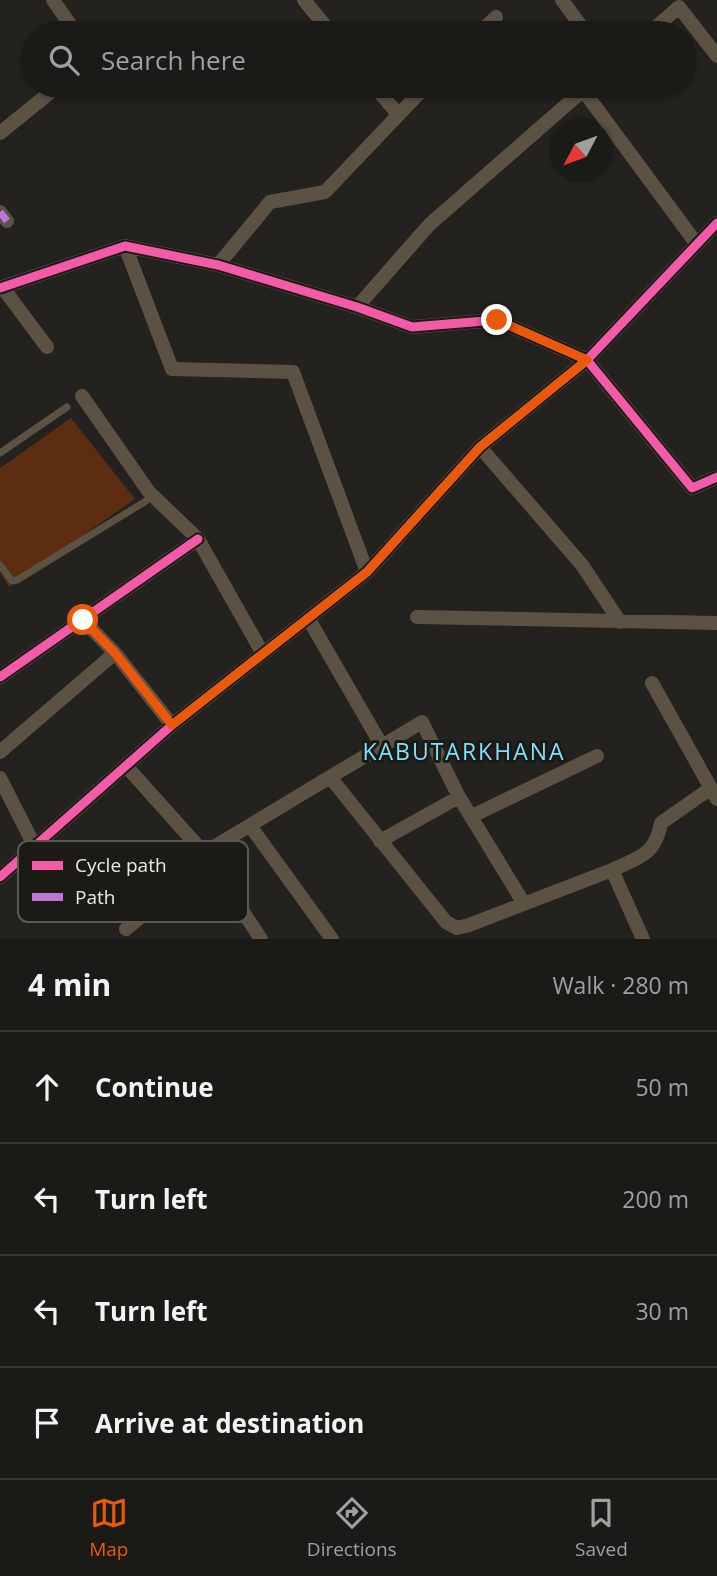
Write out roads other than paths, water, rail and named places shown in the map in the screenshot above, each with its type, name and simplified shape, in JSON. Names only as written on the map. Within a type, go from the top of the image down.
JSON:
[{"type":"street","points":[[53,0],[68,21]]},
{"type":"street","points":[[304,0],[321,21]]},
{"type":"street","points":[[562,0],[577,21]]},
{"type":"street","points":[[663,21],[679,7],[690,21]]},
{"type":"street","points":[[492,21],[496,17]]},
{"type":"street","points":[[696,29],[717,56]]},
{"type":"street","points":[[0,133],[43,98]]},
{"type":"street","points":[[384,98],[398,114]]},
{"type":"street","points":[[218,265],[270,202],[326,192],[414,98]]},
{"type":"street","points":[[357,307],[430,224],[573,98]]},
{"type":"street","points":[[592,98],[696,243]]},
{"type":"street","points":[[42,841],[172,725],[367,572],[480,447],[587,360],[717,223]]},
{"type":"street","points":[[125,246],[172,369],[293,372],[367,572]]},
{"type":"street","points":[[47,347],[2,288],[125,246],[218,265],[357,307],[412,327],[497,320],[587,360],[692,488],[717,477]]},
{"type":"street","points":[[82,396],[149,492],[198,539],[263,654]]},
{"type":"street","points":[[480,447],[582,565],[620,622]]},
{"type":"street","points":[[0,677],[198,539]]},
{"type":"street","points":[[417,617],[717,623]]},
{"type":"street","points":[[308,618],[382,746]]},
{"type":"street","points":[[83,620],[115,653],[172,725]]},
{"type":"street","points":[[0,752],[115,653]]},
{"type":"street","points":[[330,777],[446,922],[457,928],[612,870],[648,853],[658,840],[661,823],[714,794],[652,683]]},
{"type":"street","points":[[230,841],[422,722],[459,797],[523,902]]},
{"type":"street","points":[[472,816],[597,756]]},
{"type":"street","points":[[126,766],[194,841]]},
{"type":"street","points":[[0,778],[32,841]]},
{"type":"street","points":[[380,841],[459,797]]},
{"type":"street","points":[[251,827],[332,939]]},
{"type":"street","points":[[0,877],[18,862]]},
{"type":"street","points":[[612,870],[643,939]]},
{"type":"street","points":[[248,919],[261,939]]},
{"type":"street","points":[[126,929],[134,922]]},
{"type":"lane","points":[[0,453],[67,407]]},
{"type":"lane","points":[[0,565],[8,578],[12,581],[18,580],[146,501]]},
{"type":"district","name":"KABUTARKHANA","points":[[464,751]]}]
